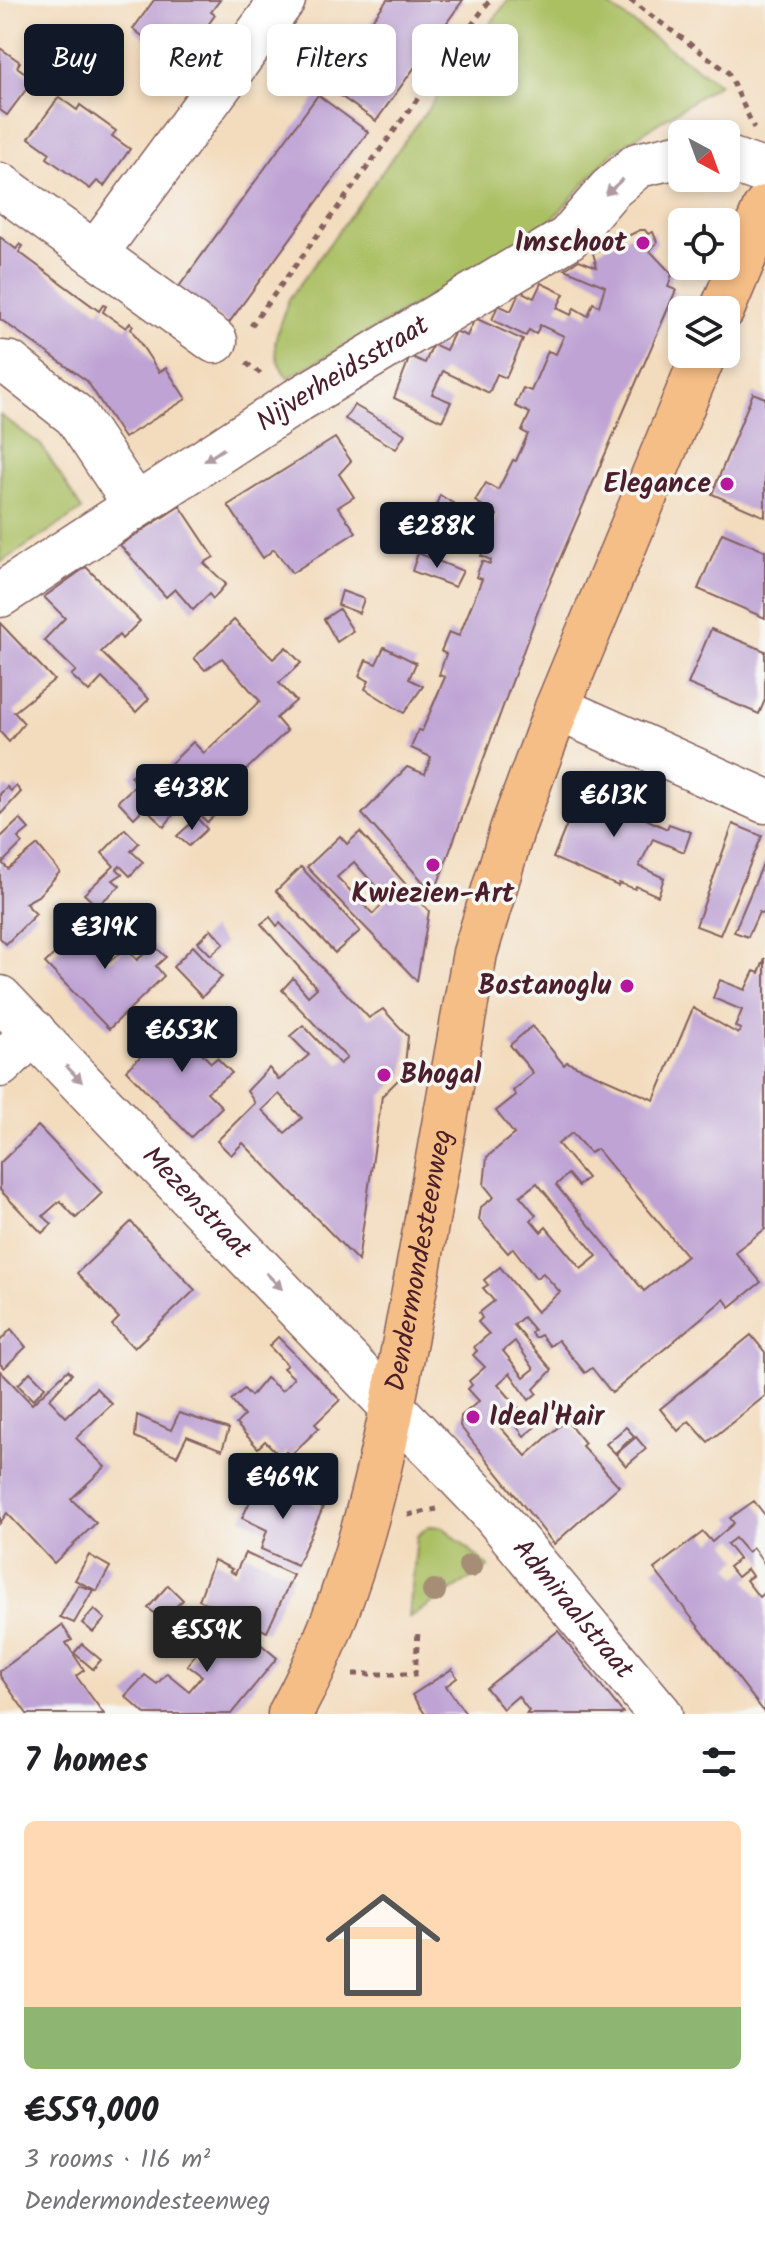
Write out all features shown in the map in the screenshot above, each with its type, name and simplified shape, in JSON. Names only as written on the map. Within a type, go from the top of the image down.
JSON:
[{"type":"main road","points":[[728,296],[765,208]]},
{"type":"main road","name":"Dendermondesteenweg","points":[[290,1714],[337,1616],[365,1527],[393,1406],[477,944],[512,830],[557,708],[698,368]]},
{"type":"street","points":[[95,254],[283,0]]},
{"type":"street","name":"Nijverheidsstraat","points":[[0,595],[298,400],[568,238],[609,190],[638,165],[668,158]]},
{"type":"street","points":[[0,185],[95,254],[232,334]]},
{"type":"street","points":[[0,363],[10,364],[76,416],[136,506]]},
{"type":"street","points":[[557,708],[765,801]]},
{"type":"street","name":"Mezenstraat","points":[[0,998],[393,1406]]},
{"type":"street","points":[[0,1065],[34,1032]]},
{"type":"street","name":"Admiraalstraat","points":[[393,1406],[487,1506],[660,1714]]},
{"type":"path","points":[[232,334],[490,0]]},
{"type":"path","points":[[630,0],[728,72],[750,156]]},
{"type":"path","points":[[365,1527],[427,1510],[487,1506]]},
{"type":"path","points":[[312,1673],[415,1674],[418,1632]]},
{"type":"green space","points":[[508,0],[601,0],[719,84],[613,152],[538,235],[288,378],[275,349],[289,299],[438,96],[518,96],[518,24],[490,24]]},
{"type":"green space","points":[[0,415],[41,445],[82,510],[0,563]]},
{"type":"green space","points":[[429,1526],[443,1527],[489,1567],[409,1618],[417,1536]]},
{"type":"building","points":[[154,0],[220,0],[211,12],[215,15],[209,24],[140,24],[140,34],[133,29]]},
{"type":"building","points":[[387,0],[463,0],[446,24],[412,24],[412,71],[396,93],[396,24],[369,24]]},
{"type":"building","points":[[0,48],[20,62],[17,67],[24,72],[24,92],[7,115],[0,110]]},
{"type":"building","points":[[317,96],[368,132],[228,324],[178,288]]},
{"type":"building","points":[[341,96],[394,96],[376,121]]},
{"type":"building","points":[[59,97],[77,110],[80,105],[116,131],[112,136],[130,149],[104,186],[97,181],[90,189],[47,158],[50,153],[29,138]]},
{"type":"building","points":[[640,230],[648,234],[653,232],[657,242],[650,251],[668,270],[668,287],[676,290],[673,296],[668,296],[668,309],[541,603],[434,894],[362,814],[407,767],[425,774],[431,757],[411,748],[418,730],[422,731],[445,677],[439,675],[446,654],[441,651],[449,632],[459,636],[482,579],[476,577],[482,561],[490,564],[491,560],[481,556],[497,515],[475,501],[486,483],[498,490],[513,460],[516,461],[528,434],[522,431],[530,413],[515,406],[523,388],[531,391],[548,351],[556,354],[564,336],[540,325],[536,334],[529,330],[526,336],[492,320],[498,305],[511,311],[520,291],[534,298],[541,283],[564,294],[557,308],[571,315],[574,308],[588,316],[593,303],[599,306],[605,286],[565,269],[579,260],[597,267],[593,253]]},
{"type":"building","points":[[0,237],[16,249],[20,244],[23,246],[19,252],[99,311],[103,305],[106,306],[103,312],[126,328],[130,323],[159,372],[166,368],[186,399],[124,438],[87,381],[0,319]]},
{"type":"building","points":[[475,318],[523,340],[506,378],[497,374],[489,393],[443,371],[432,394],[451,402],[442,421],[394,398],[410,356],[425,363],[433,344],[446,350],[455,331],[467,336]]},
{"type":"building","points":[[753,393],[765,398],[765,517],[712,494]]},
{"type":"building","points":[[354,405],[405,434],[396,449],[345,419]]},
{"type":"building","points":[[335,438],[351,461],[339,474],[354,497],[338,507],[356,532],[292,573],[274,549],[263,558],[228,505]]},
{"type":"building","points":[[440,495],[472,515],[458,540],[440,533],[445,519],[432,515]]},
{"type":"building","points":[[180,506],[214,557],[204,563],[226,584],[213,599],[209,594],[193,610],[175,589],[166,597],[120,545]]},
{"type":"building","points":[[722,533],[765,551],[765,618],[698,589]]},
{"type":"building","points":[[418,553],[463,571],[455,587],[412,571]]},
{"type":"building","points":[[86,567],[140,621],[122,639],[119,635],[101,652],[149,699],[136,712],[102,678],[89,692],[71,675],[76,671],[44,640],[65,618],[44,597]]},
{"type":"building","points":[[342,591],[364,599],[359,613],[338,605]]},
{"type":"building","points":[[339,609],[353,631],[337,642],[324,619]]},
{"type":"building","points":[[234,620],[273,659],[286,647],[301,663],[279,683],[296,701],[276,718],[287,731],[232,783],[240,793],[207,822],[185,799],[164,827],[145,807],[134,818],[118,801],[137,784],[130,776],[144,764],[156,778],[193,742],[204,753],[260,701],[222,658],[205,670],[194,658]]},
{"type":"building","points":[[0,623],[54,680],[14,712],[24,723],[9,742],[0,732]]},
{"type":"building","points":[[711,629],[765,651],[765,700],[759,714],[688,684]]},
{"type":"building","points":[[384,647],[416,663],[409,679],[423,686],[404,713],[365,689],[369,681],[359,676],[366,660],[376,664]]},
{"type":"building","points":[[586,778],[636,800],[631,812],[667,829],[669,824],[691,832],[684,852],[653,839],[639,866],[664,878],[658,896],[636,886],[635,889],[619,883],[618,886],[553,858]]},
{"type":"building","points":[[16,786],[21,792],[0,815],[0,794],[7,787],[11,791]]},
{"type":"building","points":[[197,818],[207,829],[189,846],[177,836]]},
{"type":"building","points":[[20,819],[29,829],[18,838],[22,843],[2,863],[8,869],[38,845],[60,872],[38,896],[25,903],[36,914],[6,944],[0,938],[0,838]]},
{"type":"building","points":[[733,824],[762,836],[720,935],[696,926]]},
{"type":"building","points":[[125,829],[139,843],[131,851],[143,862],[130,876],[120,866],[117,869],[122,874],[113,880],[120,886],[97,906],[84,894],[114,866],[102,853]]},
{"type":"building","points":[[360,832],[429,911],[417,981],[307,867],[340,836],[347,844]],"holes":[[[354,862],[387,899],[373,914],[337,877]]]},
{"type":"building","points":[[765,859],[765,915],[759,912],[748,937],[734,932]]},
{"type":"building","points":[[301,867],[360,931],[335,953],[276,891]]},
{"type":"building","points":[[96,913],[106,924],[109,920],[121,933],[98,950],[109,962],[126,948],[137,960],[154,945],[166,957],[156,966],[164,976],[109,1029],[45,963]]},
{"type":"building","points":[[270,917],[277,926],[280,923],[369,1018],[383,1009],[408,1036],[404,1074],[382,1096],[358,1261],[243,1143],[231,1155],[217,1141],[255,1103],[247,1091],[269,1068],[279,1080],[309,1055],[290,1036],[303,1025],[340,1064],[347,1058],[282,990],[293,978],[308,996],[317,988],[261,924]],"holes":[[[279,1094],[302,1118],[285,1133],[262,1110]]]},
{"type":"building","points":[[211,929],[224,943],[211,955],[198,942]]},
{"type":"building","points":[[193,946],[222,977],[202,997],[173,967]]},
{"type":"building","points":[[765,958],[765,1229],[735,1252],[761,1282],[730,1307],[724,1299],[612,1393],[592,1368],[585,1373],[558,1340],[550,1346],[541,1335],[535,1338],[531,1333],[534,1330],[523,1317],[514,1325],[552,1370],[534,1389],[537,1393],[529,1400],[510,1373],[498,1384],[535,1427],[524,1436],[503,1408],[492,1418],[526,1456],[566,1420],[585,1443],[582,1446],[619,1486],[554,1544],[460,1426],[461,1416],[479,1401],[468,1389],[472,1385],[469,1381],[485,1367],[473,1355],[477,1351],[474,1347],[489,1334],[478,1322],[482,1318],[479,1313],[494,1301],[483,1288],[488,1285],[484,1280],[500,1267],[537,1312],[560,1292],[543,1273],[536,1278],[513,1248],[508,1253],[479,1220],[481,1207],[494,1197],[484,1185],[487,1157],[514,1134],[496,1111],[516,1095],[513,1091],[533,1073],[510,1045],[532,1026],[564,1065],[567,1062],[654,1100],[693,1008],[738,1034],[741,1029],[735,1027],[742,1010],[713,998],[720,980],[745,990],[754,971],[759,973]],"holes":[[[572,1133],[590,1153],[597,1149],[687,1256],[644,1291],[556,1185],[568,1174],[578,1186],[587,1178],[558,1144]],[[537,1183],[597,1256],[581,1269],[546,1227],[541,1232],[531,1220],[536,1215],[520,1196]],[[515,1341],[534,1369],[524,1377],[503,1351]]]},
{"type":"building","points":[[191,1009],[214,1028],[196,1047],[211,1063],[217,1058],[232,1073],[207,1092],[222,1107],[191,1137],[126,1070]]},
{"type":"building","points":[[38,1126],[102,1193],[76,1218],[60,1201],[43,1216],[52,1224],[42,1233],[0,1190],[0,1163]]},
{"type":"building","points":[[131,1222],[195,1290],[134,1348],[112,1325],[119,1318],[77,1273]]},
{"type":"building","points":[[11,1329],[26,1347],[4,1368],[0,1364],[0,1341]]},
{"type":"building","points":[[751,1335],[765,1352],[765,1396],[708,1442],[689,1421],[678,1431],[660,1409]]},
{"type":"building","points":[[278,1337],[340,1400],[315,1424],[319,1428],[290,1456],[286,1452],[281,1457],[265,1441],[258,1448],[236,1424],[244,1416],[231,1400],[244,1389],[251,1396],[266,1378],[282,1391],[294,1378],[283,1368],[287,1365],[269,1346]]},
{"type":"building","points":[[68,1370],[72,1374],[49,1399],[66,1417],[96,1388],[112,1404],[76,1438],[105,1467],[71,1499],[96,1523],[54,1563],[7,1513],[0,1523],[0,1371],[32,1404]]},
{"type":"building","points":[[30,1372],[45,1387],[33,1400],[18,1385]]},
{"type":"building","points":[[179,1413],[229,1429],[222,1450],[187,1436],[177,1456],[135,1437],[137,1415],[171,1430]]},
{"type":"building","points":[[626,1427],[634,1436],[615,1453],[606,1444]]},
{"type":"building","points":[[636,1437],[646,1449],[626,1466],[616,1454]]},
{"type":"building","points":[[259,1483],[266,1486],[268,1483],[323,1508],[297,1565],[261,1549],[267,1530],[242,1518]]},
{"type":"building","points":[[754,1501],[765,1515],[765,1565],[753,1548],[747,1552],[735,1538],[727,1544],[739,1559],[729,1567],[737,1577],[747,1569],[752,1576],[746,1580],[759,1597],[765,1592],[765,1713],[654,1569],[703,1532],[712,1542],[734,1523],[730,1518]]},
{"type":"building","points":[[245,1553],[293,1575],[267,1632],[199,1600],[214,1560],[232,1569],[230,1571],[235,1574]]},
{"type":"building","points":[[89,1555],[110,1567],[97,1591],[75,1580]]},
{"type":"building","points":[[78,1585],[93,1590],[74,1623],[60,1617]]},
{"type":"building","points":[[168,1585],[183,1600],[162,1619],[148,1608]]},
{"type":"building","points":[[94,1609],[105,1619],[93,1632],[82,1623]]},
{"type":"building","points":[[176,1615],[197,1632],[205,1620],[217,1629],[221,1625],[236,1639],[244,1630],[277,1658],[231,1714],[145,1714],[125,1696],[145,1675],[157,1684],[167,1673],[189,1691],[202,1676],[187,1665],[198,1651],[167,1626]]},
{"type":"building","points":[[62,1625],[72,1640],[66,1643],[84,1670],[76,1676],[104,1714],[27,1714],[0,1676],[0,1671]]},
{"type":"building","points":[[558,1631],[623,1713],[526,1714],[529,1711],[518,1696],[503,1709],[486,1688]]},
{"type":"building","points":[[82,1644],[101,1660],[93,1669],[74,1653]]},
{"type":"building","points":[[452,1669],[457,1678],[446,1686],[466,1714],[425,1714],[412,1695]]},
{"type":"place","name":"Imschoot","points":[[643,243]]},
{"type":"place","name":"Elegance","points":[[727,484]]},
{"type":"place","name":"Kwiezien-Art","points":[[433,865]]},
{"type":"place","name":"Bostanoglu","points":[[627,986]]},
{"type":"place","name":"Bhogal","points":[[384,1075]]},
{"type":"place","name":"Ideal'Hair","points":[[473,1417]]}]
